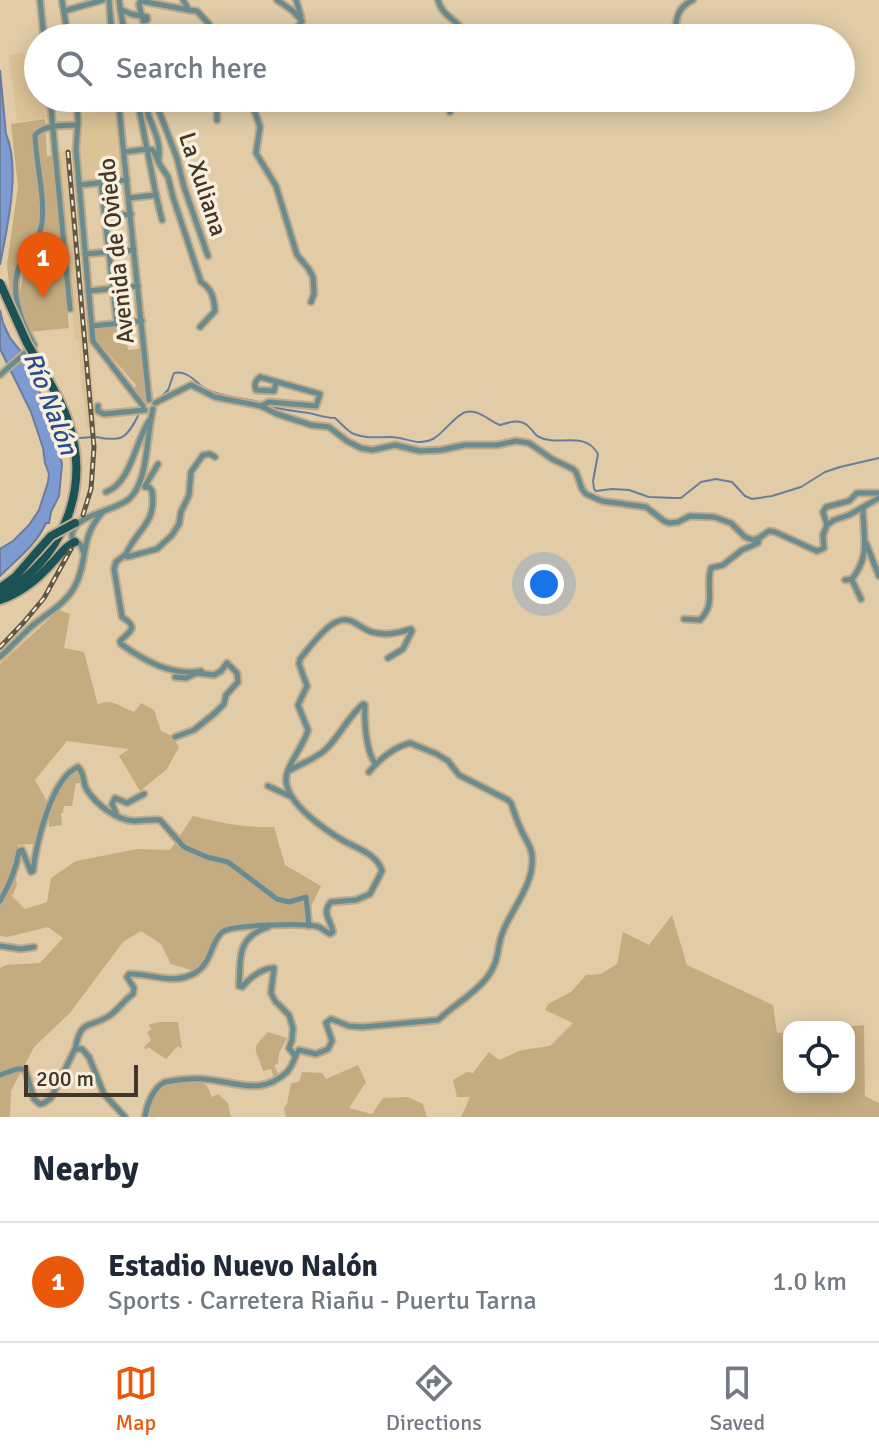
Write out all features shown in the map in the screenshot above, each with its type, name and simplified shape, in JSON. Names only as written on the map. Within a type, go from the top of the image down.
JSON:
[{"type":"main road","points":[[0,283],[22,333],[65,411],[76,464],[74,495],[66,523],[51,550],[32,572],[0,598]]},
{"type":"main road","points":[[0,588],[15,577],[51,536],[77,526]]},
{"type":"main road","points":[[0,598],[12,595],[34,580],[67,546],[76,542]]},
{"type":"street","points":[[40,0],[43,24]]},
{"type":"street","points":[[62,0],[66,24]]},
{"type":"street","points":[[109,0],[111,24]]},
{"type":"street","points":[[119,0],[123,24]]},
{"type":"street","points":[[183,0],[189,10]]},
{"type":"street","points":[[277,0],[302,21]]},
{"type":"street","points":[[296,0],[300,24]]},
{"type":"street","points":[[438,0],[440,10],[458,24]]},
{"type":"street","points":[[676,24],[683,4],[693,0]]},
{"type":"street","points":[[64,11],[99,1]]},
{"type":"street","points":[[121,10],[143,19],[141,1],[201,14],[209,24]]},
{"type":"street","points":[[121,10],[125,24]]},
{"type":"street","points":[[51,112],[70,309]]},
{"type":"street","points":[[78,112],[76,150],[94,343],[147,405]]},
{"type":"street","name":"Avenida de Oviedo","points":[[120,112],[150,423],[137,489]]},
{"type":"street","points":[[140,112],[162,220]]},
{"type":"street","points":[[148,112],[158,139],[158,161]]},
{"type":"street","name":"La Xuliana","points":[[160,112],[208,256]]},
{"type":"street","points":[[217,112],[217,120]]},
{"type":"street","points":[[255,112],[260,127],[256,153],[276,186],[297,255],[313,277],[311,302]]},
{"type":"street","points":[[2,372],[34,345],[16,302],[21,261],[37,239],[42,224],[35,135],[39,130],[78,123]]},
{"type":"street","points":[[124,152],[147,149]]},
{"type":"street","name":"La Xuliana","points":[[147,149],[153,150],[168,177],[201,282],[210,290],[214,300],[215,311],[200,327]]},
{"type":"street","points":[[79,185],[127,180]]},
{"type":"street","points":[[101,182],[117,324]]},
{"type":"street","points":[[129,198],[156,195]]},
{"type":"street","points":[[105,217],[131,214]]},
{"type":"street","points":[[85,254],[134,250]]},
{"type":"street","points":[[88,291],[138,286]]},
{"type":"street","points":[[92,326],[142,321]]},
{"type":"street","points":[[98,406],[98,411],[104,414],[147,405],[191,385],[215,397],[264,405],[316,406],[320,394],[276,382]]},
{"type":"street","points":[[264,405],[277,414],[311,425],[329,427],[347,441],[372,450],[395,445],[420,451],[516,441],[529,443],[576,472],[582,489],[593,498],[611,504],[646,507],[669,523],[690,516],[714,517],[731,523],[745,537],[753,540],[765,533],[775,532],[817,551],[825,546],[823,535],[827,525],[823,512],[826,507],[849,501],[857,493],[879,496]]},
{"type":"street","points":[[106,492],[114,489],[121,480],[150,423]]},
{"type":"street","points":[[126,554],[130,557],[144,553],[157,549],[165,542],[179,524],[189,495],[191,472],[203,455],[215,457]]},
{"type":"street","points":[[145,487],[158,464]]},
{"type":"street","points":[[84,554],[83,548],[71,536],[77,526],[126,501],[137,489],[149,487],[153,505],[149,522],[132,541],[126,554],[116,562],[114,569],[121,613],[132,626],[120,641],[121,644],[157,665],[182,672],[216,674],[227,663],[237,672],[238,680],[215,713],[194,730],[175,737]]},
{"type":"street","points":[[827,525],[863,508],[879,496]]},
{"type":"street","points":[[863,508],[866,542],[879,576]]},
{"type":"street","points":[[0,657],[72,592],[87,536],[103,512]]},
{"type":"street","points":[[77,526],[85,528],[87,536]]},
{"type":"street","points":[[76,542],[87,536]]},
{"type":"street","points":[[684,619],[700,620],[707,612],[710,606],[711,568],[723,565],[742,550],[758,543],[759,538]]},
{"type":"street","points":[[861,599],[848,580],[861,566],[866,542]]},
{"type":"street","points":[[0,1075],[25,1069],[34,1099],[44,1103],[51,1098],[83,1027],[108,1017],[133,994],[127,977],[129,974],[164,979],[196,972],[206,963],[223,931],[234,927],[318,927],[330,934],[332,927],[326,913],[328,905],[335,900],[356,900],[370,894],[382,871],[380,864],[372,856],[332,834],[302,810],[286,782],[307,733],[307,725],[298,705],[307,683],[299,661],[312,645],[332,625],[343,620],[376,633],[398,634],[411,629],[403,649],[388,658]]},
{"type":"street","points":[[175,677],[184,678],[198,672]]},
{"type":"street","points":[[289,770],[325,750],[346,720],[363,704],[369,752],[375,763]]},
{"type":"street","points":[[145,1117],[150,1100],[161,1084],[203,1079],[259,1086],[288,1071],[299,1050],[316,1054],[328,1049],[332,1041],[326,1023],[331,1019],[362,1027],[438,1020],[480,984],[494,967],[504,928],[530,876],[532,852],[511,803],[459,775],[444,758],[417,745],[406,744],[375,763],[369,772]]},
{"type":"street","points":[[0,901],[13,878],[20,850],[33,871],[35,850],[52,799],[73,769],[78,767],[82,769],[85,787],[103,808],[129,820],[160,820],[184,847],[228,862],[277,899],[289,902],[306,897],[309,927]]},
{"type":"street","points":[[268,786],[292,797]]},
{"type":"street","points":[[116,814],[112,804],[115,798],[127,803],[144,794]]},
{"type":"street","points":[[276,926],[258,931],[244,946],[239,959],[239,986],[243,987],[258,973],[274,968],[271,991],[275,1001],[290,1017],[293,1032],[289,1048],[295,1056]]},
{"type":"street","points":[[0,946],[34,947]]},
{"type":"street","points":[[75,1049],[86,1053],[104,1094],[125,1117]]},
{"type":"shaded area","points":[[23,53],[24,56],[24,112],[46,112],[47,118],[17,122],[9,55]]},
{"type":"shaded area","points":[[116,112],[123,175],[120,178],[83,183],[80,140],[85,113]]},
{"type":"shaded area","points":[[45,119],[47,156],[54,156],[69,328],[29,332],[20,301],[23,268],[14,267],[10,296],[7,264],[18,187],[11,124]]},
{"type":"shaded area","points":[[69,151],[85,323],[89,329],[96,428],[87,428],[56,152]]},
{"type":"shaded area","points":[[125,323],[128,350],[144,348],[145,402],[139,400],[141,397],[134,389],[136,385],[96,339],[93,341],[92,326]]},
{"type":"shaded area","points":[[59,610],[70,614],[64,648],[84,652],[98,705],[111,702],[134,712],[141,703],[154,710],[161,731],[172,736],[179,747],[167,769],[140,791],[119,756],[129,749],[67,741],[35,780],[48,803],[34,844],[18,845],[14,871],[17,885],[12,896],[25,909],[47,902],[51,878],[76,861],[137,849],[170,850],[193,816],[254,827],[274,827],[285,865],[321,886],[303,923],[254,923],[226,928],[214,939],[204,960],[194,971],[171,964],[161,944],[141,931],[123,942],[70,1013],[34,1047],[11,1091],[10,1117],[0,1117],[0,968],[40,963],[63,938],[48,927],[0,936],[0,664]]},
{"type":"shaded area","points":[[78,769],[84,783],[76,783],[72,806],[64,806],[61,813],[62,825],[49,827],[50,809],[55,796]]},
{"type":"shaded area","points":[[672,915],[687,965],[773,1005],[777,1033],[783,1032],[783,1093],[855,1093],[855,1026],[864,1025],[865,1096],[879,1103],[879,1117],[461,1117],[470,1097],[457,1097],[453,1080],[467,1072],[473,1073],[489,1052],[499,1060],[522,1050],[550,1046],[573,1023],[545,1010],[548,1004],[571,992],[586,975],[601,974],[617,964],[623,932],[649,945]]},
{"type":"shaded area","points":[[178,1022],[182,1049],[178,1046],[166,1059],[144,1047],[151,1040],[147,1032],[152,1029],[148,1025]]},
{"type":"shaded area","points":[[268,1032],[287,1038],[279,1053],[278,1064],[274,1065],[279,1075],[274,1078],[271,1069],[263,1071],[256,1050]]},
{"type":"shaded area","points":[[358,1065],[366,1082],[349,1108],[372,1114],[383,1098],[408,1097],[423,1104],[427,1117],[286,1117],[284,1108],[291,1083],[299,1082],[302,1072],[322,1073],[326,1079]]},
{"type":"shaded area","points":[[204,1081],[212,1097],[218,1094],[228,1103],[231,1117],[150,1117],[148,1109],[159,1087],[170,1083]]},
{"type":"water","points":[[0,70],[13,181],[0,265]]},
{"type":"water","name":"Río Nalón","points":[[0,310],[10,338],[27,359],[53,421],[62,464],[59,496],[49,523],[32,545],[0,576],[0,549],[29,525],[39,510],[49,474],[31,412],[0,349]]},
{"type":"waterway","points":[[161,397],[168,390],[174,373],[179,373],[188,375],[213,392],[263,403]]},
{"type":"waterway","points":[[269,406],[335,418],[359,436],[396,437],[417,442],[433,439],[466,412],[480,414],[500,425],[520,422],[546,440],[579,441],[593,447],[598,454],[593,481],[596,491],[629,490],[649,497],[681,498],[701,482],[716,479],[732,482],[752,499],[772,496],[801,487],[825,472],[879,458]]},
{"type":"waterway","points":[[96,437],[118,439],[130,430],[138,416]]},
{"type":"waterway","points":[[80,438],[92,437]]},
{"type":"railway","points":[[68,152],[94,447],[91,489],[83,515]]},
{"type":"railway","points":[[0,647],[44,598],[71,549]]},
{"type":"place","name":"Estadio Nuevo Nalón","points":[[43,298]]}]
